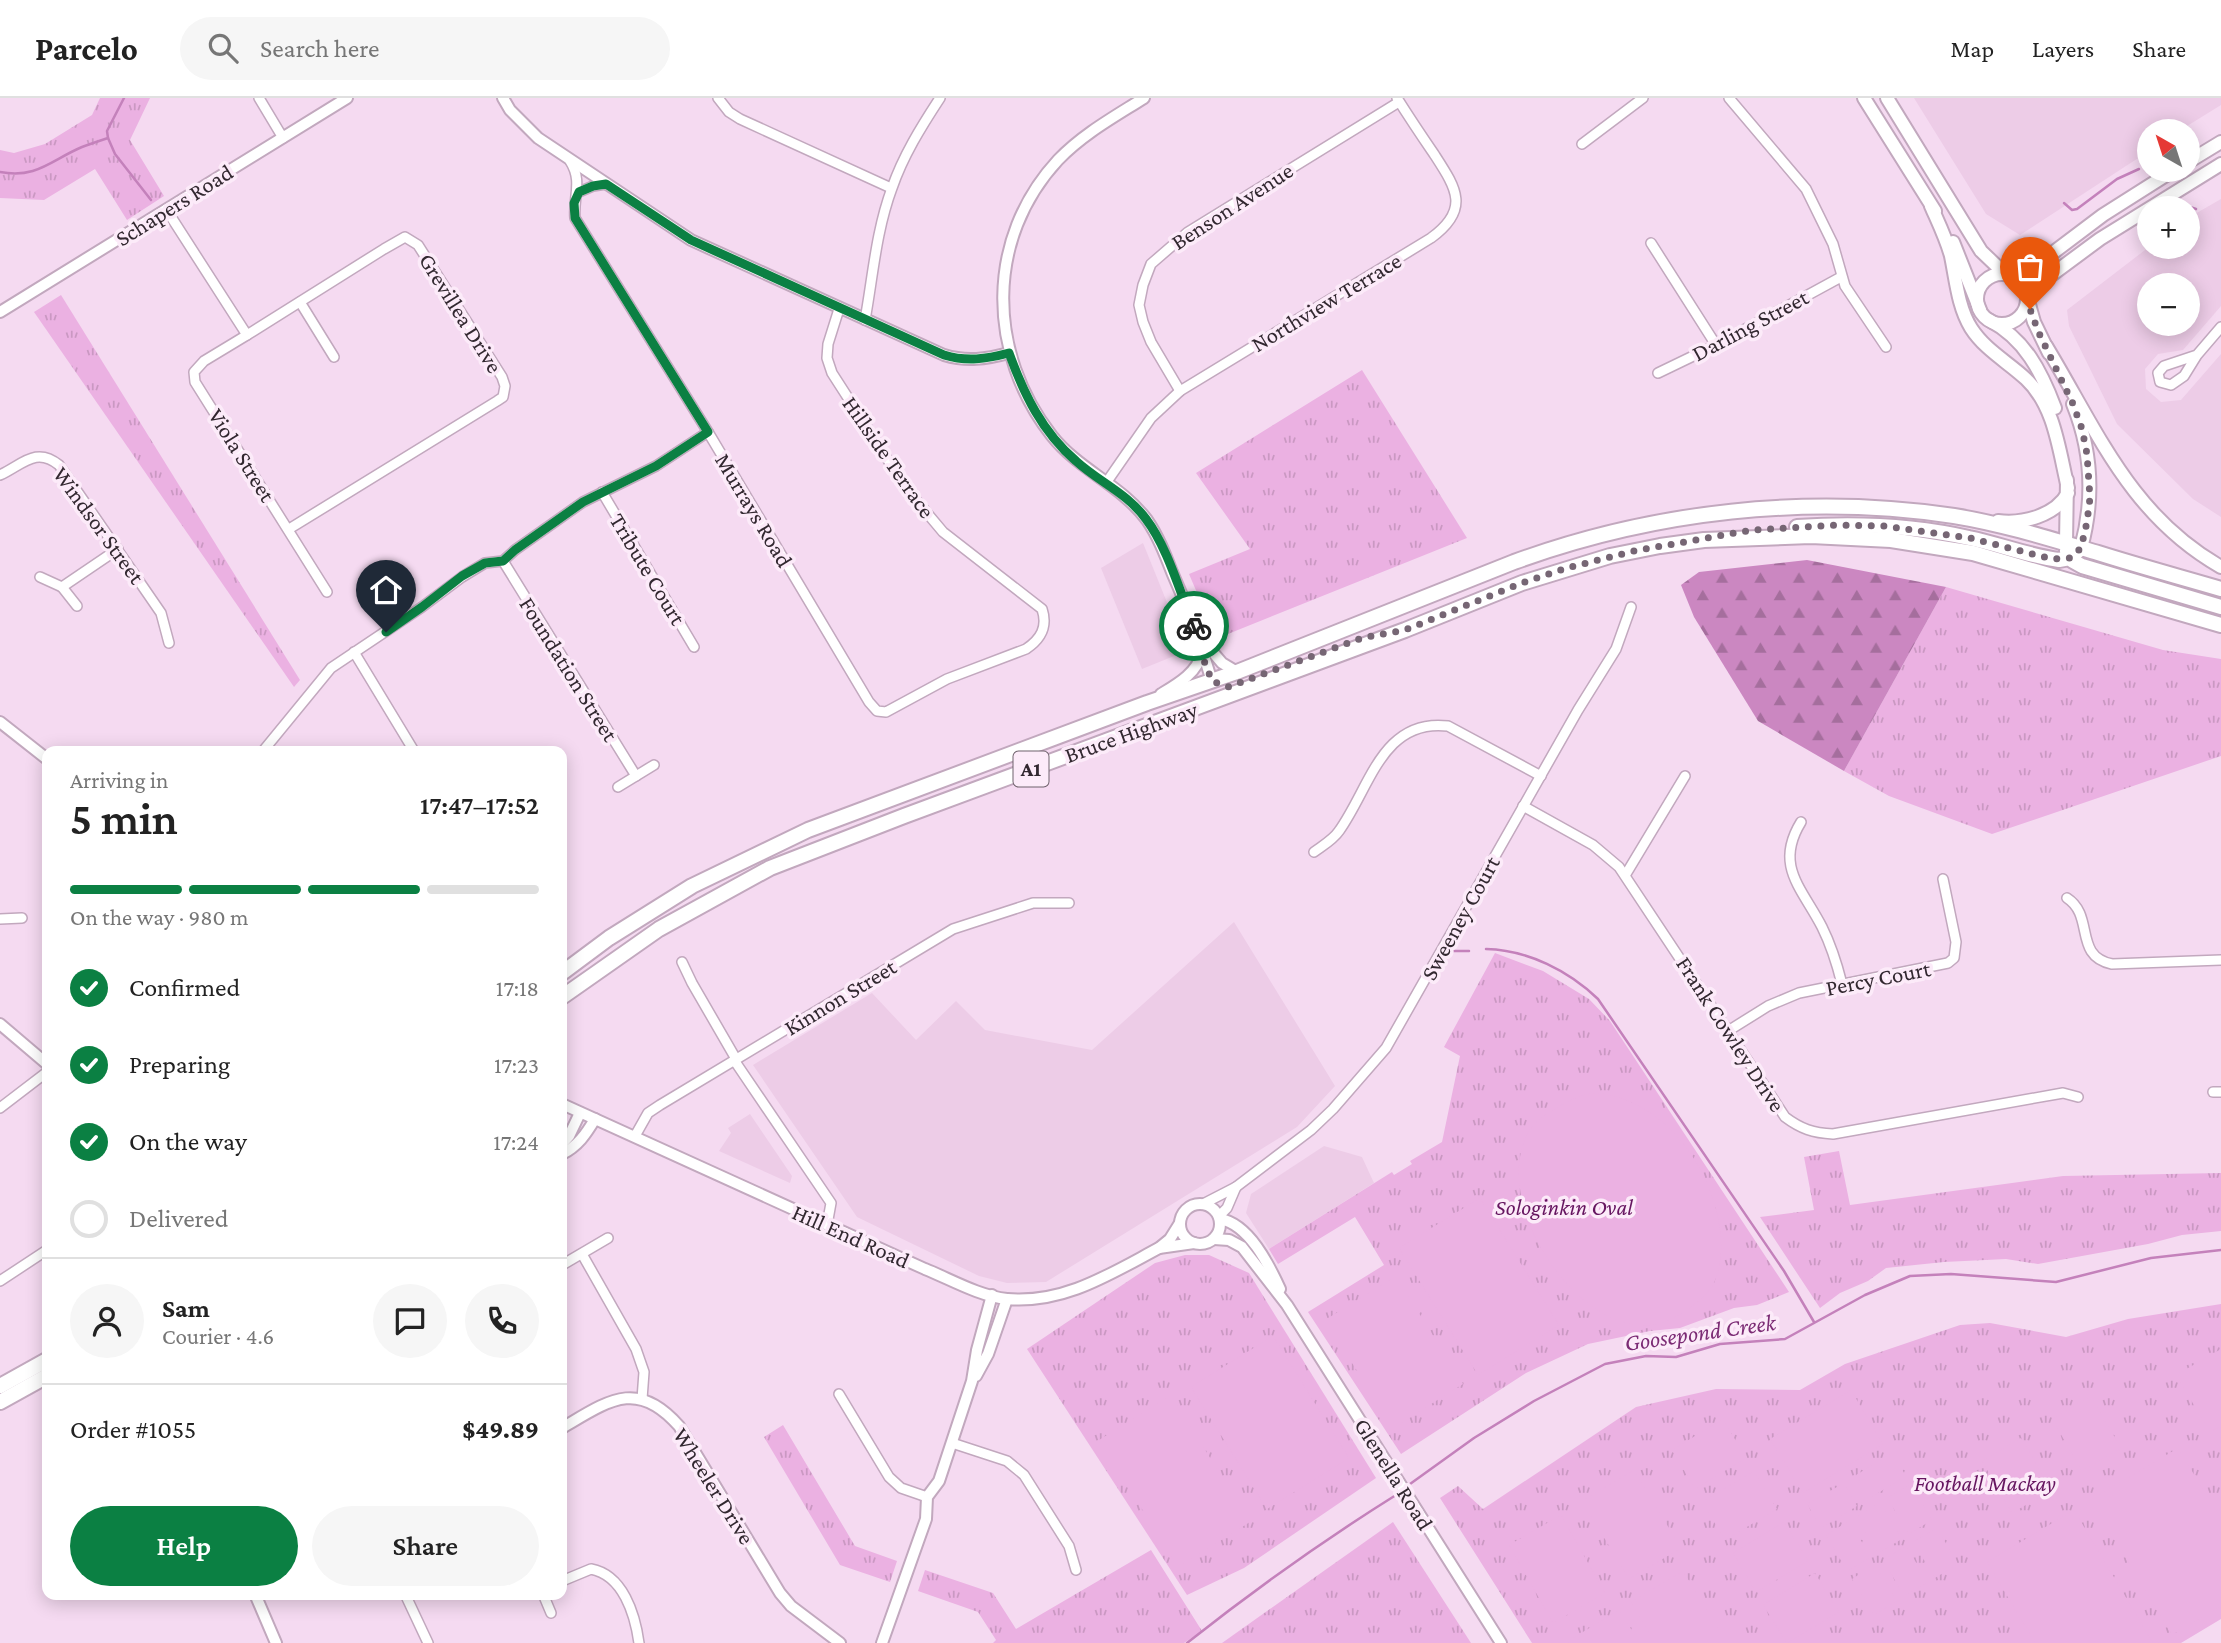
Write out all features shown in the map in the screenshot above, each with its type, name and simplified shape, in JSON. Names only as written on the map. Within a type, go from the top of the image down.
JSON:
[{"type":"highway","name":"Bruce Highway","points":[[567,969],[609,938],[692,886],[808,830],[1237,672],[1552,548],[1637,525],[1717,513],[1794,508],[1866,508],[1956,517],[2066,543],[2076,553],[2221,589]]},
{"type":"highway","points":[[1683,542],[1752,530],[1838,525],[1884,526],[1962,536],[2052,559],[2076,553],[2082,566],[2221,607]]},
{"type":"highway","name":"Bruce Highway","points":[[567,993],[659,929],[770,868],[1552,573],[1610,556],[1683,542],[1821,536],[1915,543],[1973,553],[2221,625]]},
{"type":"highway","points":[[1212,681],[1221,686],[1232,687],[1362,638],[1405,630]]},
{"type":"highway","points":[[0,1386],[42,1363]]},
{"type":"highway","points":[[0,1402],[42,1380]]},
{"type":"main road","points":[[1864,98],[1956,247],[1980,310],[1989,320],[2020,341],[2045,383],[2065,448],[2068,491],[2066,543]]},
{"type":"main road","points":[[1887,98],[1981,251],[2006,274],[2021,282],[2036,326],[2077,412],[2087,454],[2090,498],[2076,553]]},
{"type":"main road","points":[[2200,155],[2221,142]]},
{"type":"main road","points":[[1989,320],[2002,324],[2015,320],[2046,279],[2100,239],[2221,164]]},
{"type":"main road","points":[[1980,310],[1978,296],[1983,283],[1991,276],[2034,267],[2103,215],[2155,182]]},
{"type":"main road","points":[[1931,206],[1947,244],[1959,298],[1968,322],[1985,346],[2028,381],[2044,401],[2053,426],[2068,491]]},
{"type":"main road","points":[[2046,346],[2111,459],[2138,499],[2180,540],[2221,567]]},
{"type":"main road","points":[[1956,517],[2024,521],[2054,509],[2068,491]]},
{"type":"street","points":[[258,98],[283,138]]},
{"type":"street","name":"Schapers Road","points":[[0,312],[347,98]]},
{"type":"street","points":[[503,98],[526,127],[569,160],[691,240],[839,309],[958,360],[984,360],[1009,353]]},
{"type":"street","points":[[718,98],[729,112],[740,119],[891,188]]},
{"type":"street","points":[[865,320],[875,255],[891,188],[907,152],[940,98]]},
{"type":"street","points":[[1144,98],[1074,144],[1041,181],[1025,207],[1005,268],[1004,308],[1009,353],[1020,385],[1035,413],[1054,439],[1076,462],[1122,493],[1146,518],[1157,536],[1197,634],[1212,681]]},
{"type":"street","points":[[1583,144],[1643,98]]},
{"type":"street","points":[[1728,98],[1806,189],[1836,251],[1840,276],[1886,347]]},
{"type":"street","name":"Northview Terrace","points":[[1106,483],[1151,418],[1180,391],[1444,229],[1455,210],[1455,188],[1398,100]]},
{"type":"street","name":"Benson Avenue","points":[[1180,391],[1151,342],[1139,305],[1151,264],[1188,232],[1398,100]]},
{"type":"street","name":"Murrays Road","points":[[569,160],[577,175],[579,192],[574,203],[575,218],[708,432],[869,702],[877,711],[886,712]]},
{"type":"street","points":[[579,192],[606,184]]},
{"type":"street","points":[[166,209],[247,335]]},
{"type":"street","name":"Grevillea Drive","points":[[247,335],[405,237],[418,245],[502,377],[505,386],[503,397],[497,401],[289,529]]},
{"type":"street","points":[[1651,243],[1716,345]]},
{"type":"street","name":"Darling Street","points":[[1658,373],[1716,345],[1840,276]]},
{"type":"street","points":[[300,302],[334,357]]},
{"type":"street","name":"Hillside Terrace","points":[[839,309],[828,344],[827,358],[832,373],[861,422],[933,522],[1033,601],[1042,609],[1045,619],[1043,632],[1036,643],[1026,649],[947,679],[886,712]]},
{"type":"street","points":[[2197,355],[2221,327]]},
{"type":"street","name":"Viola Street","points":[[247,335],[204,361],[194,372],[195,382],[327,592]]},
{"type":"street","points":[[267,746],[331,668],[422,607],[462,576],[485,563],[503,561],[583,502],[656,466],[708,432]]},
{"type":"street","name":"Windsor Street","points":[[0,475],[36,456],[52,460],[59,465],[161,613],[169,643]]},
{"type":"street","name":"Tribute Court","points":[[602,492],[694,647]]},
{"type":"street","points":[[62,587],[118,549]]},
{"type":"street","name":"Foundation Street","points":[[503,561],[636,776]]},
{"type":"street","points":[[40,577],[62,587],[76,606]]},
{"type":"street","name":"Sweeney Court","points":[[1203,1204],[1236,1187],[1311,1130],[1340,1102],[1385,1048],[1615,649],[1631,607]]},
{"type":"street","points":[[1197,634],[1222,663],[1237,672]]},
{"type":"street","points":[[354,652],[411,746]]},
{"type":"street","points":[[1147,703],[1190,672],[1199,663],[1201,653]]},
{"type":"street","points":[[0,722],[42,755]]},
{"type":"street","points":[[1314,852],[1338,834],[1384,754],[1406,733],[1420,726],[1448,726],[1541,776]]},
{"type":"street","points":[[618,787],[654,765]]},
{"type":"street","points":[[1626,874],[1685,776]]},
{"type":"street","name":"Frank Cowley Drive","points":[[1523,806],[1604,852],[1626,874],[1784,1117],[1807,1131],[1833,1134],[2063,1093],[2078,1097]]},
{"type":"street","points":[[1801,822],[1790,843],[1788,858],[1792,875],[1833,951],[1842,984]]},
{"type":"street","name":"Percy Court","points":[[1728,1031],[1784,998],[1957,961],[1956,942],[1943,879]]},
{"type":"street","points":[[2067,898],[2075,904],[2088,946],[2094,957],[2100,961],[2112,964],[2221,960]]},
{"type":"street","name":"Kinnon Street","points":[[635,1136],[648,1113],[953,929],[1033,903],[1069,903]]},
{"type":"street","points":[[0,919],[22,918]]},
{"type":"street","points":[[682,962],[735,1059],[831,1203],[827,1226]]},
{"type":"street","points":[[0,1024],[42,1060]]},
{"type":"street","points":[[0,1108],[42,1076]]},
{"type":"street","name":"Hill End Road","points":[[567,1106],[827,1226],[1007,1299],[1040,1298],[1076,1291],[1158,1248],[1170,1239],[1180,1223]]},
{"type":"street","points":[[567,1138],[580,1113]]},
{"type":"street","points":[[567,1152],[584,1138],[594,1119]]},
{"type":"street","name":"Sweeney Court","points":[[1220,1218],[1236,1187]]},
{"type":"street","points":[[1203,1204],[1213,1208],[1220,1218],[1220,1227],[1214,1239],[1208,1243],[1194,1243],[1184,1235],[1180,1223],[1189,1207],[1203,1204]]},
{"type":"street","name":"Glenella Road","points":[[1220,1218],[1229,1221],[1256,1247],[1287,1305]]},
{"type":"street","points":[[567,1262],[608,1238]]},
{"type":"street","name":"Glenella Road","points":[[1214,1239],[1229,1240],[1242,1247],[1287,1305],[1501,1643]]},
{"type":"street","name":"Hill End Road","points":[[1158,1248],[1194,1243]]},
{"type":"street","points":[[0,1282],[42,1253]]},
{"type":"street","points":[[567,1425],[604,1403],[642,1399],[645,1372],[636,1349],[582,1254]]},
{"type":"street","points":[[882,1643],[926,1519],[927,1497],[939,1481],[953,1443],[972,1381],[977,1350],[992,1295]]},
{"type":"street","points":[[972,1381],[988,1354],[1007,1299]]},
{"type":"street","points":[[839,1394],[889,1477],[901,1488],[927,1497]]},
{"type":"street","name":"Wheeler Drive","points":[[642,1399],[668,1413],[679,1426],[791,1606],[840,1643]]},
{"type":"street","points":[[953,1443],[1007,1461],[1024,1475],[1069,1546],[1076,1570]]},
{"type":"street","points":[[567,1579],[591,1569],[608,1575],[615,1581],[635,1618],[639,1643]]},
{"type":"street","points":[[258,1600],[276,1643]]},
{"type":"street","points":[[408,1600],[428,1643]]},
{"type":"street","points":[[545,1600],[551,1612]]},
{"type":"shaded area","points":[[1914,98],[2221,98],[2221,105],[2198,119],[2137,119],[2137,159],[2020,235],[1986,214]]},
{"type":"shaded area","points":[[2221,199],[2221,306],[2200,330],[2200,273],[2137,273],[2137,336],[2195,336],[2183,350],[2158,354],[2145,369],[2146,389],[2161,402],[2181,400],[2221,354],[2221,517],[2193,499],[2117,424],[2069,326],[2067,310],[2137,256],[2137,259],[2200,259],[2200,211]]},
{"type":"shaded area","points":[[1143,543],[1185,647],[1179,654],[1142,669],[1101,568]]},
{"type":"shaded area","points":[[1234,922],[1335,1086],[1297,1127],[1046,1282],[1007,1283],[979,1276],[857,1217],[753,1065],[872,993],[916,1040],[956,1001],[985,1030],[1092,1050]]},
{"type":"shaded area","points":[[750,1114],[792,1176],[790,1183],[719,1151],[731,1133],[728,1128]]},
{"type":"shaded area","points":[[1324,1146],[1362,1157],[1374,1183],[1269,1249],[1246,1213],[1251,1194]]},
{"type":"green space","points":[[100,98],[150,98],[130,140],[164,196],[127,220],[95,169],[44,200],[0,198],[0,150],[14,153],[45,144],[92,115]]},
{"type":"green space","points":[[61,295],[300,680],[294,687],[34,312]]},
{"type":"green space","points":[[1362,370],[1467,538],[1223,636],[1215,635],[1189,574],[1250,549],[1196,473]]},
{"type":"green space","points":[[1807,560],[1946,587],[1844,771],[1758,721],[1694,617],[1681,585],[1699,572]]},
{"type":"green space","points":[[1946,587],[2163,650],[2221,659],[2221,756],[1992,834],[1889,796],[1844,771]]},
{"type":"green space","name":"Sologinkin Oval","points":[[1495,953],[1543,971],[1589,999],[1610,1021],[1789,1292],[1757,1305],[1734,1308],[1680,1328],[1650,1331],[1588,1344],[1526,1373],[1401,1454],[1308,1312],[1384,1265],[1355,1217],[1278,1264],[1269,1249],[1392,1172],[1394,1175],[1412,1164],[1410,1161],[1442,1142],[1460,1056],[1444,1047]]},
{"type":"green space","points":[[1594,1093],[1621,1098],[1645,1110],[1667,1127],[1686,1148],[1702,1172],[1713,1198],[1721,1251],[1715,1280],[1709,1291],[1694,1305],[1657,1324],[1621,1321],[1593,1307],[1568,1285],[1546,1257],[1530,1225],[1521,1193],[1519,1161],[1530,1129],[1543,1116],[1564,1103]]},
{"type":"green space","points":[[1839,1151],[1850,1205],[2063,1176],[2221,1173],[2221,1231],[2182,1235],[2148,1244],[2038,1264],[2006,1259],[1886,1268],[1868,1281],[1840,1293],[1820,1308],[1760,1217],[1814,1210],[1804,1157]]},
{"type":"green space","points":[[1480,1198],[1559,1325],[1478,1375],[1399,1248]]},
{"type":"green space","points":[[1185,1255],[1209,1255],[1249,1273],[1376,1478],[1244,1568],[1187,1595],[1027,1349],[1155,1263]]},
{"type":"green space","points":[[1396,1276],[1463,1384],[1393,1428],[1325,1320]]},
{"type":"green space","name":"Football Mackay","points":[[2221,1304],[2221,1619],[2181,1643],[1532,1643],[1440,1498],[1458,1486],[1483,1509],[1636,1407],[1716,1389],[1800,1390],[1845,1364],[1960,1325],[1990,1323],[2066,1337],[2128,1319]]},
{"type":"green space","points":[[1273,1336],[1349,1458],[1267,1509],[1191,1387]]},
{"type":"green space","points":[[2221,1349],[2221,1426],[2210,1432],[2176,1375]]},
{"type":"green space","points":[[1851,1390],[1883,1444],[1803,1493],[1770,1439]]},
{"type":"green space","points":[[1171,1395],[1250,1522],[1178,1567],[1099,1440]]},
{"type":"green space","points":[[2091,1396],[2121,1448],[2082,1471],[2052,1419]]},
{"type":"green space","points":[[1723,1419],[1746,1458],[1695,1489],[1672,1450]]},
{"type":"green space","points":[[783,1425],[855,1546],[897,1561],[890,1582],[840,1565],[764,1437]]},
{"type":"green space","points":[[2021,1438],[2052,1490],[2012,1513],[1982,1461]]},
{"type":"green space","points":[[2178,1448],[2221,1519],[2221,1606],[2172,1635],[2091,1500]]},
{"type":"green space","points":[[1892,1453],[1906,1476],[1870,1498],[1856,1475]]},
{"type":"green space","points":[[1634,1470],[1681,1548],[1629,1579],[1582,1501]]},
{"type":"green space","points":[[1754,1471],[1777,1509],[1725,1540],[1702,1502]]},
{"type":"green space","points":[[1844,1483],[1857,1506],[1821,1528],[1807,1504]]},
{"type":"green space","points":[[1911,1484],[1932,1520],[1909,1534],[1887,1498]]},
{"type":"green space","points":[[1880,1502],[1902,1539],[1878,1553],[1856,1517]]},
{"type":"green space","points":[[2074,1510],[2153,1643],[2035,1643],[1987,1562]]},
{"type":"green space","points":[[1561,1515],[1605,1593],[1553,1623],[1509,1545]]},
{"type":"green space","points":[[1849,1521],[1871,1557],[1847,1571],[1826,1535]]},
{"type":"green space","points":[[1393,1522],[1471,1643],[1222,1643]]},
{"type":"green space","points":[[1784,1522],[1808,1561],[1756,1592],[1733,1553]]},
{"type":"green space","points":[[1937,1528],[1958,1564],[1935,1578],[1913,1542]]},
{"type":"green space","points":[[1906,1546],[1928,1582],[1904,1596],[1883,1560]]},
{"type":"green space","points":[[1151,1550],[1202,1631],[1184,1643],[993,1643],[996,1640],[978,1612],[918,1591],[925,1570],[993,1593],[1016,1629]]},
{"type":"green space","points":[[1875,1564],[1897,1601],[1874,1615],[1852,1579]]},
{"type":"green space","points":[[1683,1571],[1727,1643],[1655,1643],[1631,1602]]},
{"type":"green space","points":[[1815,1573],[1839,1612],[1787,1643],[1763,1605]]},
{"type":"green space","points":[[1619,1610],[1640,1643],[1569,1643],[1568,1641]]},
{"type":"waterway","points":[[0,172],[34,171],[82,147],[108,138],[107,131],[124,98]]},
{"type":"waterway","points":[[108,138],[115,154],[151,200]]},
{"type":"waterway","points":[[2064,203],[2072,210],[2077,209],[2117,179],[2137,170]]},
{"type":"waterway","points":[[1486,949],[1517,953],[1547,964],[1561,971],[1598,999],[1784,1271],[1814,1322]]},
{"type":"waterway","points":[[1451,951],[1469,951]]},
{"type":"waterway","name":"Goosepond Creek","points":[[1410,1484],[1474,1438],[1534,1401],[1605,1364],[1646,1356],[1676,1357],[1720,1344],[1785,1339],[1865,1295],[1910,1276],[1951,1274],[2056,1282],[2151,1258],[2221,1250]]},
{"type":"waterway","name":"Goosepond Creek","points":[[1187,1643],[1290,1566],[1396,1495]]},
{"type":"way so far","points":[[1194,626],[1212,681],[1221,686],[1232,687],[1362,638],[1405,630],[1567,568],[1634,551],[1752,530],[1838,525],[1908,528],[1995,544],[2049,559],[2066,559],[2080,550],[2087,522],[2090,482],[2087,454],[2073,404],[2030,309]]},
{"type":"route","points":[[386,632],[462,576],[485,563],[503,561],[583,502],[656,466],[708,432],[575,218],[574,203],[579,192],[606,184],[691,240],[944,355],[958,360],[984,360],[1009,353],[1020,385],[1035,413],[1054,439],[1076,462],[1122,493],[1146,518],[1157,536],[1194,626]]}]
